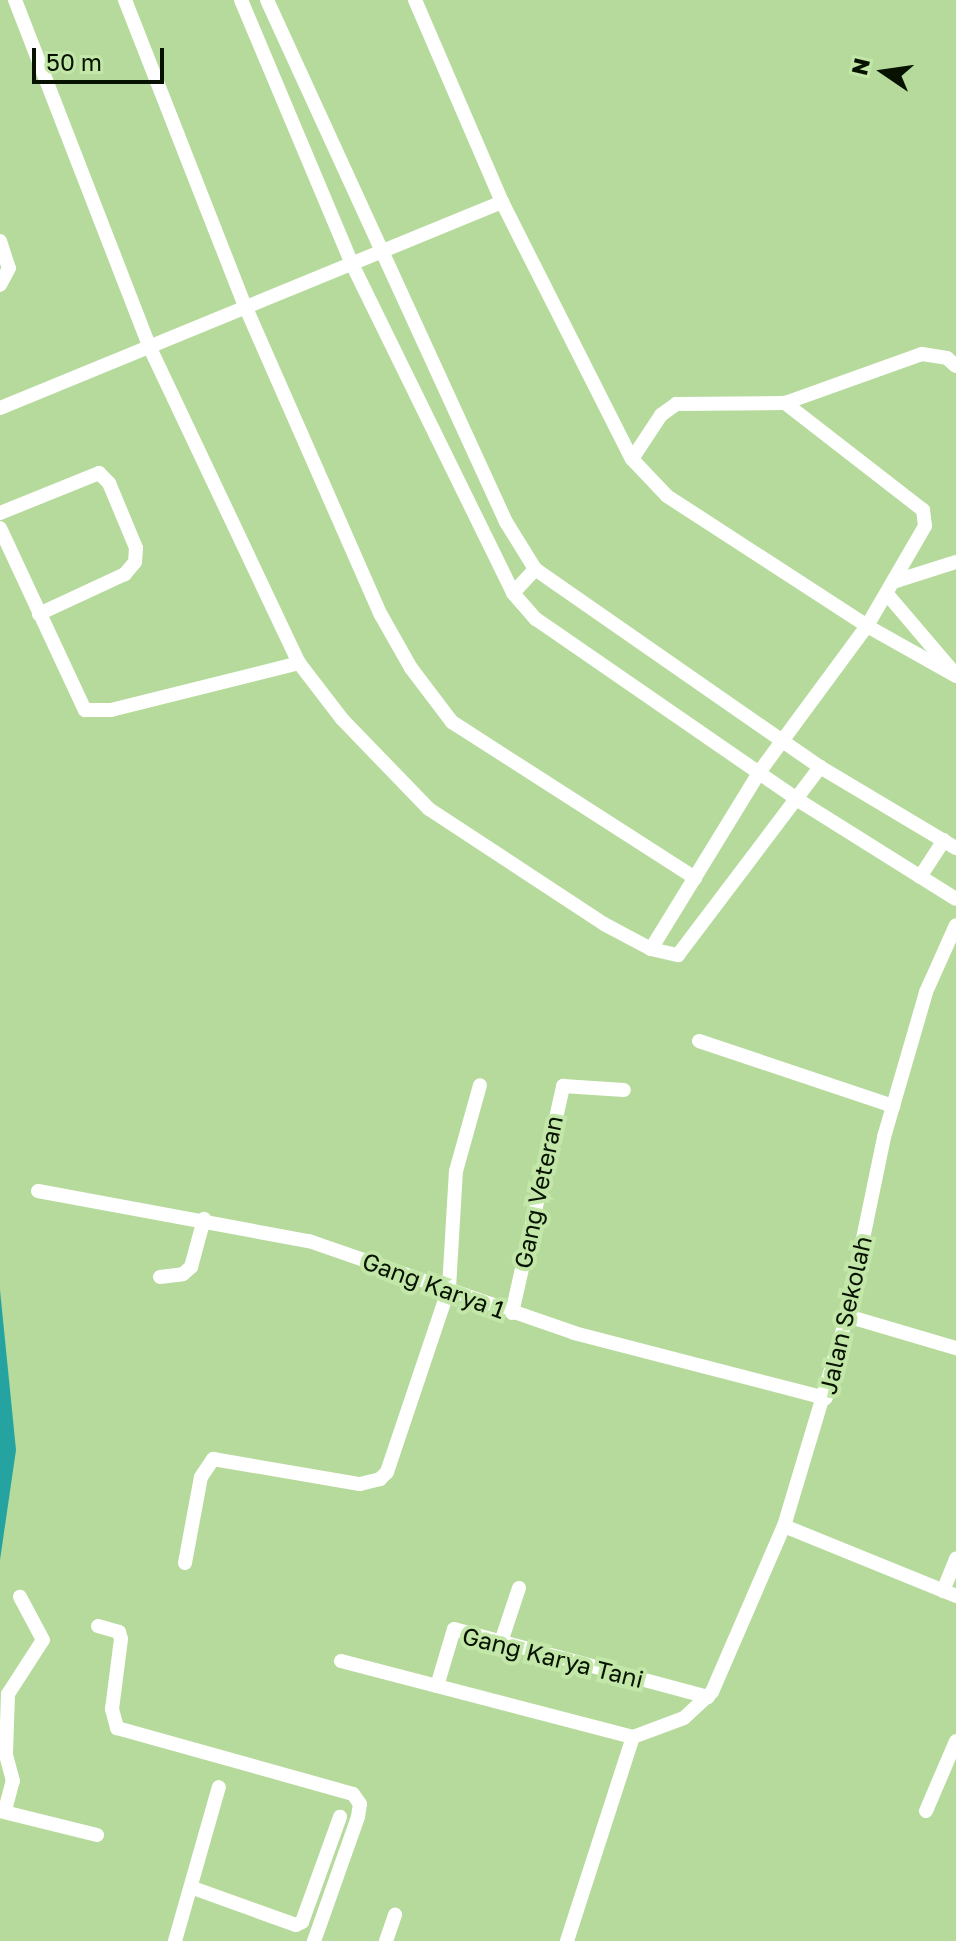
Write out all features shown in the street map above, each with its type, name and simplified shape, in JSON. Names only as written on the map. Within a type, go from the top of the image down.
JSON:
[{"type":"street","points":[[15,0],[150,348],[299,663],[342,719],[429,809],[651,949],[670,956],[686,949],[820,767]]},
{"type":"street","points":[[125,0],[246,308],[381,615],[411,668],[452,722],[695,878]]},
{"type":"street","points":[[241,0],[352,264],[513,593],[536,619],[798,800],[956,899]]},
{"type":"street","points":[[267,0],[506,522],[535,569],[820,767],[950,844],[920,877]]},
{"type":"street","points":[[415,0],[502,202],[632,459],[667,496],[867,626],[956,675]]},
{"type":"street","points":[[0,408],[502,202]]},
{"type":"street","points":[[0,241],[9,268],[0,285]]},
{"type":"street","points":[[632,459],[661,415],[676,404],[785,403],[922,354],[947,358],[956,366]]},
{"type":"street","points":[[651,949],[760,771],[867,626],[925,526],[923,510],[785,403]]},
{"type":"street","points":[[0,513],[99,473],[109,483],[136,548],[135,562],[125,574],[39,614]]},
{"type":"street","points":[[0,528],[85,710],[111,710],[299,663]]},
{"type":"street","points":[[891,587],[956,562]]},
{"type":"street","points":[[513,593],[535,569]]},
{"type":"street","points":[[891,587],[956,675]]},
{"type":"street","name":"Jalan Sekolah","points":[[708,1697],[784,1526],[826,1398],[893,1106],[926,992],[956,925]]},
{"type":"street","points":[[699,1041],[893,1106]]},
{"type":"street","points":[[185,1563],[201,1477],[213,1459],[360,1484],[380,1479],[449,1288],[456,1171],[480,1085]]},
{"type":"street","name":"Gang Veteran","points":[[512,1313],[563,1086],[624,1090]]},
{"type":"street","name":"Gang Karya 1","points":[[38,1191],[204,1219],[309,1241],[449,1288],[512,1313],[826,1398]]},
{"type":"street","points":[[160,1277],[183,1274],[191,1267],[204,1219]]},
{"type":"street","points":[[847,1316],[956,1348]]},
{"type":"street","points":[[784,1526],[950,1594],[956,1558]]},
{"type":"street","points":[[501,1642],[519,1588]]},
{"type":"street","points":[[20,1597],[43,1640],[36,1659],[8,1694],[6,1754],[13,1781],[2,1810],[97,1835]]},
{"type":"street","points":[[98,1626],[119,1632],[121,1639],[112,1709],[117,1728],[353,1794],[360,1804],[314,1941]]},
{"type":"street","name":"Gang Karya Tani","points":[[437,1686],[454,1629],[708,1697]]},
{"type":"street","points":[[341,1661],[633,1737],[684,1718],[708,1697]]},
{"type":"street","points":[[567,1941],[633,1737]]},
{"type":"street","points":[[926,1811],[956,1741]]},
{"type":"street","points":[[175,1941],[193,1888],[219,1787]]},
{"type":"street","points":[[193,1888],[296,1925],[302,1922],[340,1817]]},
{"type":"street","points":[[386,1941],[395,1915]]},
{"type":"water","points":[[0,1290],[16,1450],[0,1560]]}]
